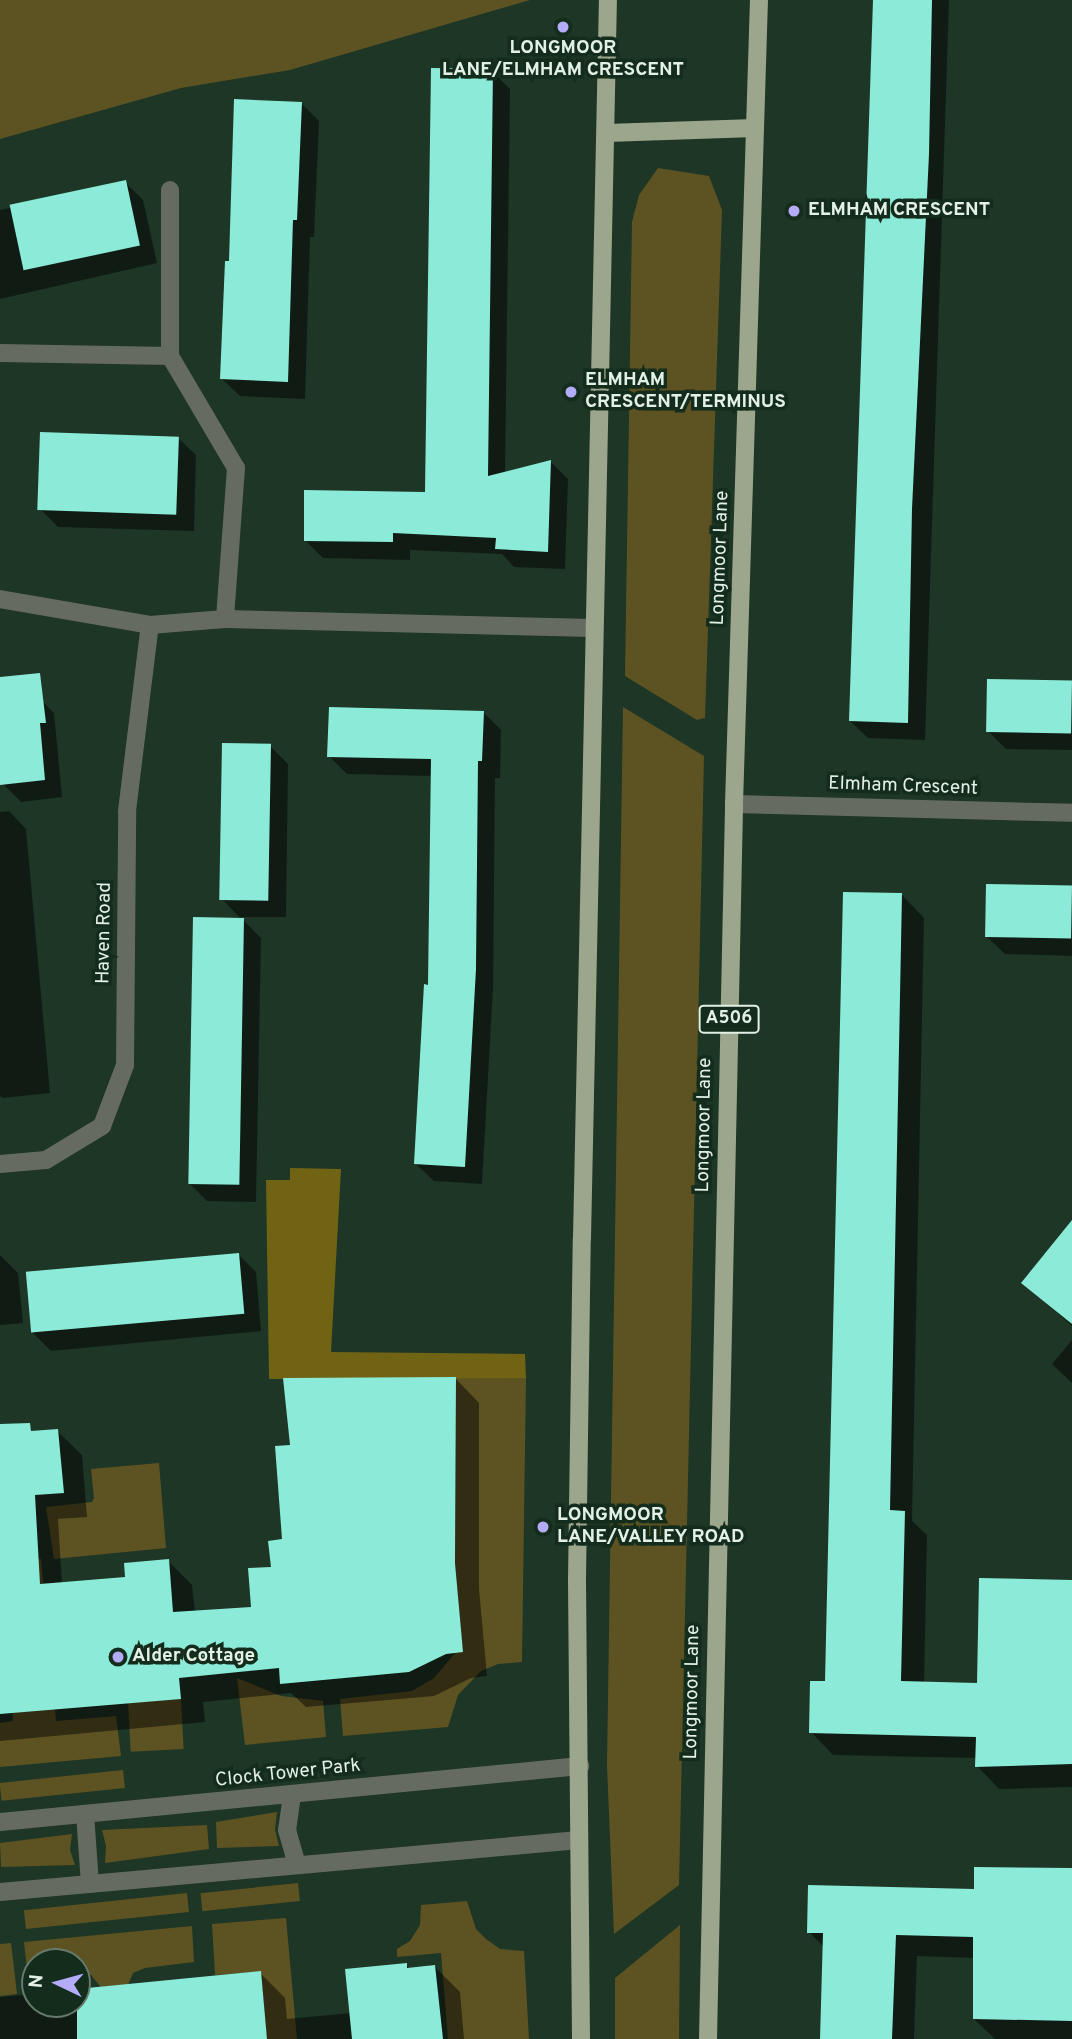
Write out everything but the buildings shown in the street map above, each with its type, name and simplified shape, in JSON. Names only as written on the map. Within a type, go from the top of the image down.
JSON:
[{"type":"main road","points":[[581,2039],[578,1580],[593,628],[607,132],[608,0]]},
{"type":"main road","name":"Longmoor Lane","points":[[708,2039],[734,804],[759,0]]},
{"type":"main road","points":[[607,132],[755,128]]},
{"type":"street","points":[[170,190],[170,356],[236,468],[225,619]]},
{"type":"street","points":[[0,353],[170,356]]},
{"type":"street","points":[[0,599],[150,625],[225,619],[593,628]]},
{"type":"street","name":"Haven Road","points":[[0,1164],[46,1160],[102,1126],[125,1065],[127,811],[150,625]]},
{"type":"street","name":"Elmham Crescent","points":[[734,804],[1072,813]]},
{"type":"street","name":"Clock Tower Park","points":[[0,1822],[580,1766]]},
{"type":"street","points":[[292,1795],[287,1830],[297,1865]]},
{"type":"street","points":[[85,1814],[90,1884]]},
{"type":"street","points":[[0,1892],[579,1840]]},
{"type":"shaded area","points":[[0,0],[530,0],[290,70],[181,88],[0,139]]},
{"type":"shaded area","points":[[658,168],[709,176],[722,210],[705,718],[697,720],[625,676],[632,222],[639,195]]},
{"type":"shaded area","points":[[623,707],[704,756],[679,1885],[614,1934],[607,1765]]},
{"type":"shaded area","points":[[290,1168],[341,1169],[331,1352],[525,1354],[526,1378],[269,1379],[266,1180],[290,1180]]},
{"type":"shaded area","points":[[456,1377],[526,1378],[522,1662],[498,1664],[481,1671],[458,1695],[448,1727],[343,1736],[340,1699],[412,1691],[434,1678],[462,1645],[455,1563]]},
{"type":"shaded area","points":[[159,1463],[166,1548],[54,1559],[46,1507],[92,1502],[94,1498],[91,1469]]},
{"type":"shaded area","points":[[41,1559],[56,1721],[116,1716],[121,1756],[0,1767],[0,1723],[13,1721],[0,1563]]},
{"type":"shaded area","points":[[237,1678],[281,1696],[323,1701],[326,1737],[245,1745]]},
{"type":"shaded area","points":[[181,1699],[184,1749],[131,1752],[128,1702]]},
{"type":"shaded area","points":[[123,1770],[125,1788],[2,1801],[0,1783]]},
{"type":"shaded area","points":[[277,1812],[275,1830],[279,1846],[217,1848],[216,1822]]},
{"type":"shaded area","points":[[207,1825],[209,1849],[105,1863],[106,1846],[102,1830]]},
{"type":"shaded area","points":[[72,1834],[70,1850],[75,1865],[1,1867],[0,1843]]},
{"type":"shaded area","points":[[298,1883],[300,1901],[202,1911],[201,1893]]},
{"type":"shaded area","points":[[187,1893],[189,1912],[26,1929],[24,1910]]},
{"type":"shaded area","points":[[467,1901],[476,1929],[486,1939],[500,1949],[524,1951],[529,2039],[448,2039],[441,1953],[397,1957],[397,1949],[410,1941],[420,1925],[421,1905]]},
{"type":"shaded area","points":[[286,1918],[297,2039],[267,2039],[261,1972],[215,1975],[212,1924]]},
{"type":"shaded area","points":[[680,1925],[679,2039],[615,2039],[615,1978]]},
{"type":"shaded area","points":[[192,1926],[194,1962],[145,1968],[133,1973],[105,2039],[100,1986],[91,1975],[91,1948],[25,1948],[24,1942]]},
{"type":"shaded area","points":[[11,1943],[17,1994],[0,1996],[0,1944]]},
{"type":"place","name":"LONGMOOR LANE/ELMHAM CRESCENT","points":[[563,27]]},
{"type":"place","name":"ELMHAM CRESCENT","points":[[794,211]]},
{"type":"place","name":"ELMHAM CRESCENT/TERMINUS","points":[[571,392]]},
{"type":"place","name":"LONGMOOR LANE/VALLEY ROAD","points":[[543,1527]]},
{"type":"place","name":"Alder Cottage","points":[[118,1657]]}]
